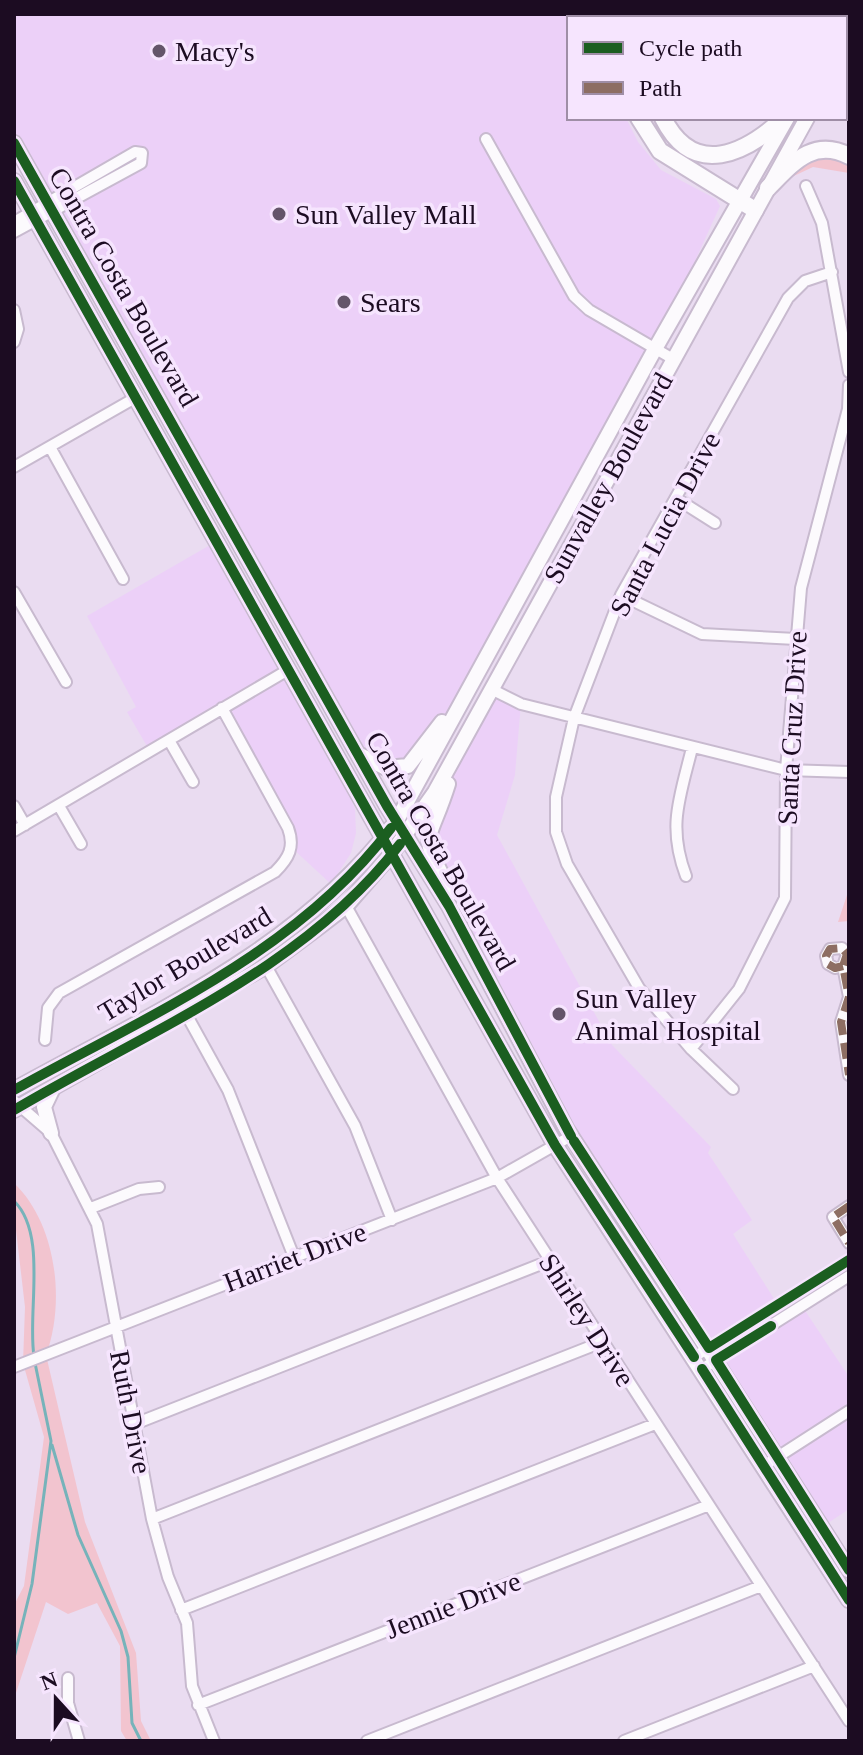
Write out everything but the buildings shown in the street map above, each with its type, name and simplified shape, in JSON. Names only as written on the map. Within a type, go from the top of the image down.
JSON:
[{"type":"highway","points":[[640,120],[660,151],[755,210]]},
{"type":"highway","points":[[665,120],[683,144],[712,155],[741,151],[784,120]]},
{"type":"highway","points":[[768,188],[801,156],[813,150],[836,149],[849,156]]},
{"type":"main road","name":"Sunvalley Boulevard","points":[[396,822],[655,349],[785,120]]},
{"type":"main road","name":"Sunvalley Boulevard","points":[[406,836],[491,689],[806,120]]},
{"type":"main road","name":"Contra Costa Boulevard","points":[[14,143],[486,977],[571,1136],[849,1570]]},
{"type":"main road","name":"Contra Costa Boulevard","points":[[14,181],[555,1145],[849,1600]]},
{"type":"main road","points":[[491,689],[486,672],[509,629],[508,616]]},
{"type":"main road","points":[[288,670],[299,669],[318,698],[332,709]]},
{"type":"main road","points":[[357,752],[386,768],[408,766],[467,691]]},
{"type":"main road","points":[[449,764],[447,786],[429,827],[427,845],[482,947],[486,977]]},
{"type":"main road","name":"Taylor Boulevard","points":[[14,1090],[258,953],[331,895],[396,822]]},
{"type":"main road","name":"Taylor Boulevard","points":[[16,1105],[55,1087],[266,966],[346,906],[406,836]]},
{"type":"main road","points":[[51,1133],[44,1107],[55,1087]]},
{"type":"street","points":[[486,139],[574,296],[589,310],[673,359]]},
{"type":"street","points":[[14,222],[33,216],[141,163],[142,153],[135,152],[50,207]]},
{"type":"street","points":[[806,186],[822,223],[849,372]]},
{"type":"street","points":[[14,232],[33,216]]},
{"type":"street","name":"Santa Lucia Drive","points":[[733,1089],[691,1049],[639,988],[567,864],[556,832],[556,797],[574,718],[621,595],[788,298],[805,281],[832,272]]},
{"type":"street","points":[[14,310],[18,329],[14,342]]},
{"type":"street","name":"Santa Cruz Drive","points":[[691,1049],[739,989],[785,898],[786,770],[801,588],[848,409],[849,385]]},
{"type":"street","points":[[14,467],[135,398]]},
{"type":"street","points":[[50,447],[123,579]]},
{"type":"street","points":[[677,499],[715,523]]},
{"type":"street","points":[[14,592],[66,682]]},
{"type":"street","points":[[621,595],[702,634],[796,639]]},
{"type":"street","points":[[14,831],[288,670]]},
{"type":"street","points":[[491,689],[521,704],[786,770],[849,772]]},
{"type":"street","points":[[45,1040],[48,1008],[59,993],[275,872],[286,860],[292,848],[288,828],[222,708]]},
{"type":"street","points":[[170,742],[193,782]]},
{"type":"street","points":[[686,876],[675,848],[673,822],[692,748]]},
{"type":"street","points":[[14,806],[25,825]]},
{"type":"street","points":[[59,806],[81,844]]},
{"type":"street","name":"Shirley Drive","points":[[346,906],[497,1178],[849,1721]]},
{"type":"street","points":[[266,966],[355,1126],[392,1220]]},
{"type":"street","points":[[843,966],[849,997],[841,1022],[849,1075]]},
{"type":"street","points":[[185,1012],[228,1090],[294,1257]]},
{"type":"street","name":"Ruth Drive","points":[[16,1105],[51,1133],[97,1224],[132,1425],[152,1519],[190,1632],[192,1686],[214,1741]]},
{"type":"street","name":"Harriet Drive","points":[[19,1365],[497,1178],[571,1136]]},
{"type":"street","points":[[91,1208],[139,1189],[159,1187]]},
{"type":"street","points":[[849,1206],[833,1217],[849,1243]]},
{"type":"street","points":[[698,1363],[849,1260]]},
{"type":"street","points":[[132,1425],[549,1261]]},
{"type":"street","points":[[712,1354],[849,1276]]},
{"type":"street","points":[[152,1519],[602,1342]]},
{"type":"street","points":[[762,1467],[849,1411]]},
{"type":"street","points":[[181,1610],[655,1424]]},
{"type":"street","name":"Jennie Drive","points":[[198,1705],[709,1505]]},
{"type":"street","points":[[367,1741],[761,1586]]},
{"type":"street","points":[[624,1741],[814,1666]]},
{"type":"street","points":[[68,1678],[68,1703],[79,1741]]},
{"type":"shaded area","points":[[14,14],[610,14],[567,16],[567,120],[627,120],[638,142],[661,170],[716,199],[720,206],[655,349],[467,691],[403,767],[357,752],[14,143]]},
{"type":"shaded area","points":[[801,156],[849,156],[849,173],[813,167],[768,188]]},
{"type":"shaded area","points":[[217,541],[338,758],[355,809],[356,833],[351,853],[331,884],[292,848],[292,839],[222,708],[151,753],[127,712],[136,707],[87,616]]},
{"type":"shaded area","points":[[491,689],[521,703],[515,775],[497,835],[612,1045],[711,1147],[708,1153],[752,1220],[733,1234],[778,1305],[709,1348],[566,1128],[427,839],[449,764]]},
{"type":"shaded area","points":[[849,690],[849,921],[838,922],[847,895]]},
{"type":"shaded area","points":[[14,1183],[40,1219],[48,1241],[56,1287],[52,1334],[46,1355],[85,1522],[136,1653],[141,1721],[151,1741],[127,1741],[121,1731],[120,1646],[97,1603],[68,1614],[46,1602],[14,1699],[14,1605],[24,1586],[44,1437],[23,1363],[25,1307],[14,1213]]},
{"type":"shaded area","points":[[802,1306],[849,1377],[849,1509],[822,1527],[716,1360]]},
{"type":"waterway","points":[[14,1201],[24,1215],[33,1253],[34,1356]]},
{"type":"waterway","points":[[14,1658],[32,1584],[51,1441],[35,1363]]},
{"type":"waterway","points":[[52,1445],[78,1535],[121,1631],[128,1657],[132,1723],[141,1741]]},
{"type":"marked path","points":[[843,966],[835,968],[828,964],[826,956],[830,949],[842,948],[847,954],[843,966],[849,997],[841,1022],[849,1075]]},
{"type":"marked path","points":[[849,1206],[833,1217],[849,1243]]},
{"type":"cycle path","points":[[14,143],[387,806],[449,906],[571,1136]]},
{"type":"cycle path","points":[[14,181],[555,1145],[694,1357]]},
{"type":"cycle path","points":[[14,1090],[167,1008],[265,946],[311,911],[353,872],[391,828]]},
{"type":"cycle path","points":[[14,1110],[221,995],[271,963],[318,928],[361,888],[400,844]]},
{"type":"cycle path","points":[[574,1141],[709,1348],[849,1260]]},
{"type":"cycle path","points":[[771,1326],[716,1360],[849,1570]]},
{"type":"cycle path","points":[[702,1369],[849,1600]]},
{"type":"place","name":"Macy's","points":[[159,51]]},
{"type":"place","name":"Sun Valley Mall","points":[[279,214]]},
{"type":"place","name":"Sears","points":[[344,302]]},
{"type":"place","name":"Sun Valley Animal Hospital","points":[[559,1014]]}]
